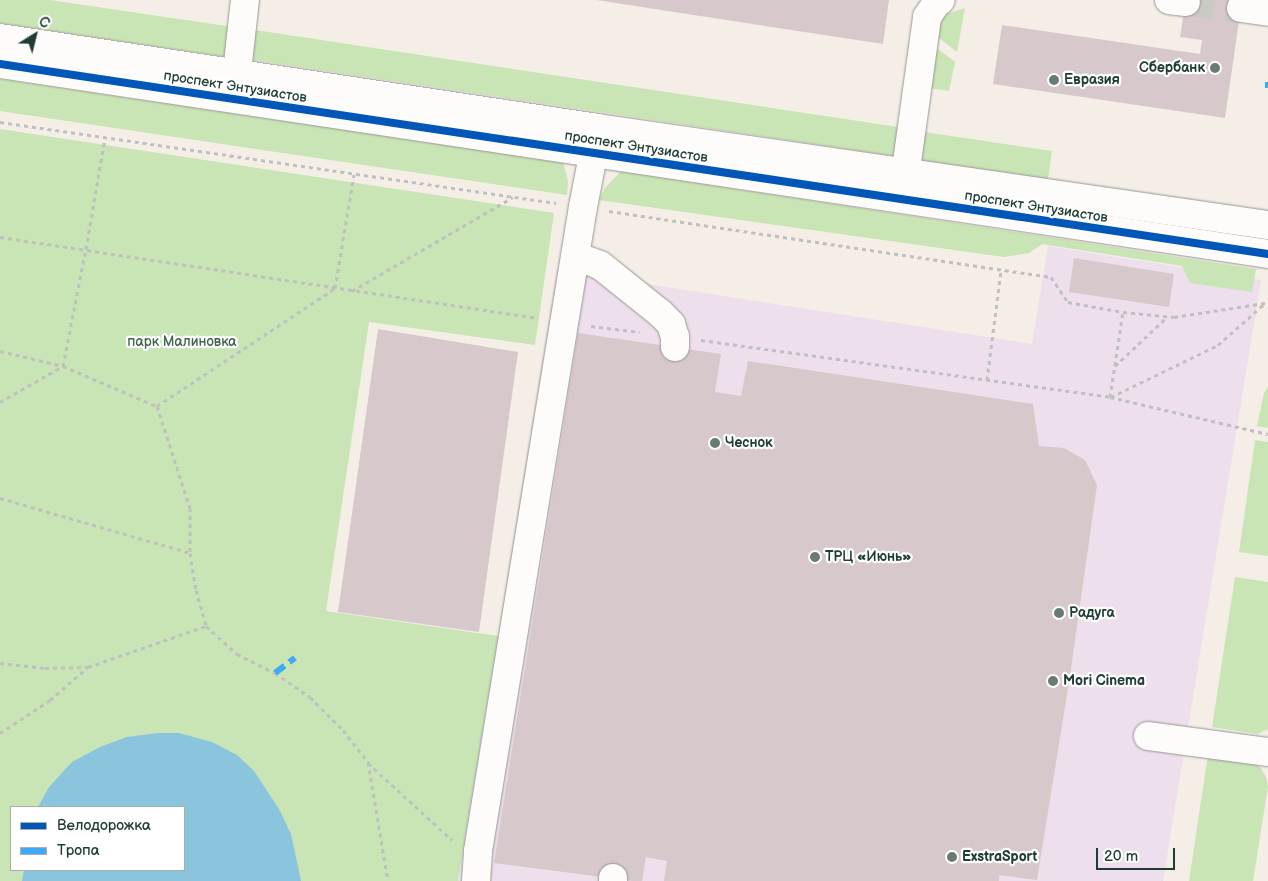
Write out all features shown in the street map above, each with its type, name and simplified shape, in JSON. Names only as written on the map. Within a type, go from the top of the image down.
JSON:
[{"type":"street","points":[[235,87],[246,0]]},
{"type":"street","points":[[903,186],[927,17],[937,1]]},
{"type":"street","points":[[1241,8],[1268,12]]},
{"type":"street","name":"проспект Энтузиастов","points":[[0,38],[235,87]]},
{"type":"street","name":"проспект Энтузиастов","points":[[0,64],[235,87],[903,186],[1268,226]]},
{"type":"street","points":[[476,881],[478,851],[583,207],[596,141]]},
{"type":"street","name":"проспект Энтузиастов","points":[[903,186],[1268,254]]},
{"type":"street","points":[[576,256],[600,265],[660,313],[670,324],[675,342]]},
{"type":"street","points":[[1148,736],[1268,752]]},
{"type":"path","points":[[0,122],[354,175],[557,203]]},
{"type":"path","points":[[0,402],[63,366],[105,138]]},
{"type":"path","points":[[156,406],[335,288],[354,175]]},
{"type":"path","points":[[352,291],[513,197]]},
{"type":"path","points":[[607,210],[1051,277],[1068,302],[1124,312],[1167,317],[1265,303],[1218,344],[1110,397]]},
{"type":"path","points":[[0,237],[541,318]]},
{"type":"path","points":[[987,380],[1001,270]]},
{"type":"path","points":[[1110,397],[1124,312]]},
{"type":"path","points":[[1115,366],[1167,317]]},
{"type":"path","points":[[589,325],[675,342],[1110,397],[1268,434]]},
{"type":"path","points":[[0,351],[63,366],[156,406],[190,508],[190,553],[196,590],[206,626],[237,654],[275,673],[310,697],[343,730],[368,762],[453,841],[478,851]]},
{"type":"path","points":[[0,498],[190,553]]},
{"type":"path","points":[[0,663],[45,668],[88,668],[206,626]]},
{"type":"path","points":[[0,733],[50,700],[88,668]]},
{"type":"path","points":[[368,762],[388,881]]},
{"type":"shaded area","name":"ТРЦ «Июнь»","points":[[1048,246],[1261,280],[1163,881],[458,881],[557,270],[1032,344]]},
{"type":"green space","points":[[0,0],[50,0],[233,27],[227,57],[0,23]]},
{"type":"green space","points":[[965,8],[957,52],[935,35],[941,19],[947,14]]},
{"type":"green space","points":[[255,30],[898,127],[893,156],[254,60],[252,49]]},
{"type":"green space","points":[[934,46],[955,62],[949,91],[928,88]]},
{"type":"green space","points":[[0,79],[563,162],[568,181],[567,195],[0,111]]},
{"type":"green space","name":"парк Малиновка","points":[[0,129],[554,213],[535,345],[369,322],[326,611],[498,636],[458,881],[0,881]]},
{"type":"green space","points":[[924,132],[1052,151],[1048,179],[920,160]]},
{"type":"green space","points":[[621,171],[1256,269],[1252,292],[1190,283],[1182,266],[1042,244],[1029,253],[1004,257],[599,200],[605,188]]},
{"type":"green space","points":[[1268,387],[1268,428],[1257,426],[1264,393]]},
{"type":"green space","points":[[1255,440],[1268,442],[1268,556],[1239,552]]},
{"type":"green space","points":[[1235,577],[1268,582],[1268,729],[1257,734],[1212,727]]},
{"type":"green space","points":[[1208,754],[1250,761],[1260,767],[1266,777],[1268,787],[1253,881],[1189,881]]},
{"type":"water","points":[[158,733],[179,733],[212,742],[237,755],[254,771],[279,809],[291,834],[301,881],[22,881],[24,871],[185,871],[185,806],[39,806],[49,787],[72,762],[100,747],[127,737]]},
{"type":"building","points":[[596,0],[889,0],[883,44]]},
{"type":"building","points":[[1186,0],[1242,0],[1225,118],[993,84],[1002,25],[1200,54],[1202,40],[1180,37]]},
{"type":"building","points":[[1074,258],[1174,274],[1169,307],[1069,292]]},
{"type":"building","points":[[378,329],[518,352],[479,632],[338,612]]},
{"type":"building","name":"ТРЦ «Июнь»","points":[[578,333],[721,354],[715,392],[741,396],[748,361],[1033,404],[1039,446],[1064,448],[1085,460],[1097,485],[1070,676],[1037,880],[999,875],[999,881],[664,881],[667,861],[646,857],[642,881],[633,881],[494,863]]},
{"type":"tunnel","points":[[1186,2],[1241,8]]},
{"type":"marked path","points":[[275,673],[295,658]]},
{"type":"cycle path","points":[[0,64],[1268,254]]},
{"type":"place","name":"Сбербанк","points":[[1215,68]]},
{"type":"place","name":"Евразия","points":[[1054,80]]},
{"type":"place","name":"Чеснок","points":[[715,443]]},
{"type":"place","name":"ТРЦ «Июнь»","points":[[815,557]]},
{"type":"place","name":"Радуга","points":[[1059,613]]},
{"type":"place","name":"Mori Cinema","points":[[1053,681]]},
{"type":"place","name":"ExstraSport","points":[[952,857]]}]
